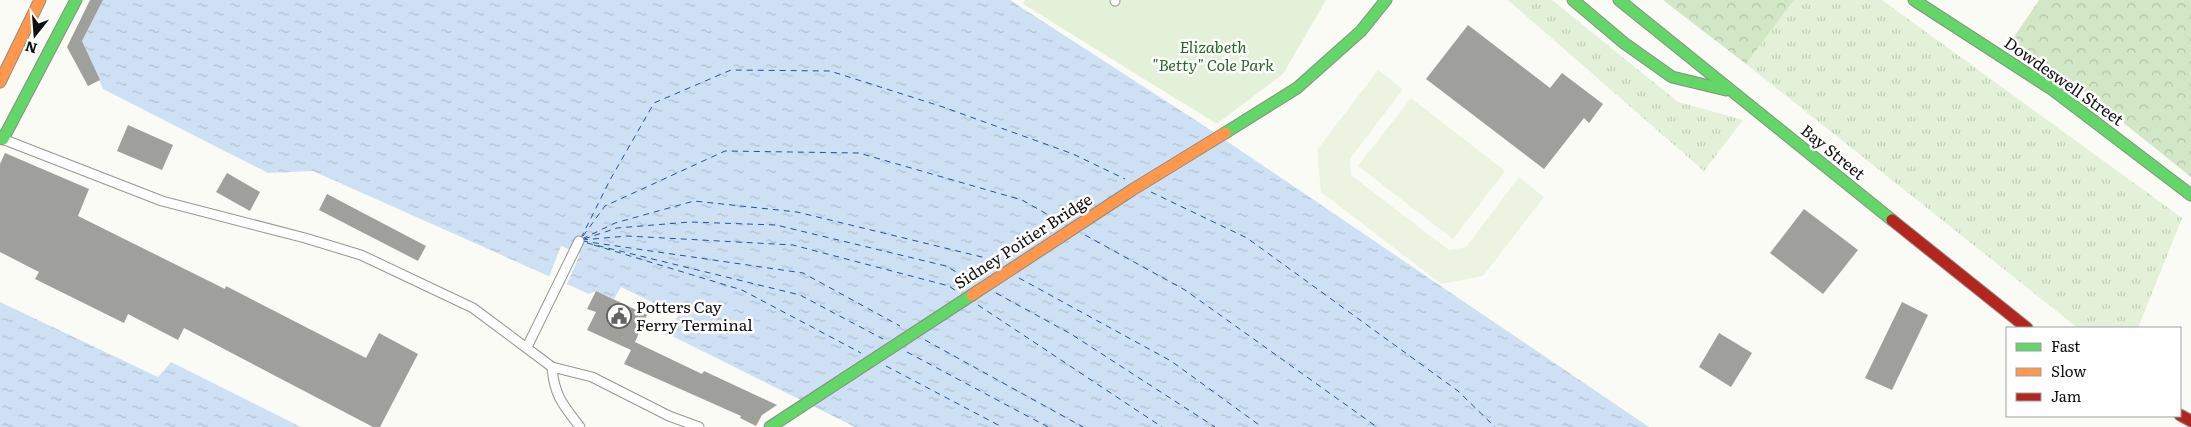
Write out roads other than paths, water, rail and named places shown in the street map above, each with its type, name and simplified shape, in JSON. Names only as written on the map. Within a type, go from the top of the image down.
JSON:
[{"type":"main road","points":[[0,82],[40,0]]},
{"type":"main road","points":[[1,138],[76,0]]},
{"type":"main road","name":"Sidney Poitier Bridge","points":[[770,427],[1132,190],[1297,88],[1361,31],[1386,0]]},
{"type":"main road","points":[[1573,0],[1624,43],[1672,77],[1735,92]]},
{"type":"main road","name":"Bay Street","points":[[1619,0],[1735,92],[1977,290],[2026,327]]},
{"type":"main road","name":"Dowdeswell Street","points":[[1914,0],[2053,90],[2191,195]]},
{"type":"lane","points":[[1,138],[162,200],[306,238],[361,255],[473,308],[552,367],[592,377],[669,416],[699,427]]},
{"type":"lane","points":[[527,347],[579,241]]},
{"type":"lane","points":[[552,367],[553,382],[559,400],[580,427]]},
{"type":"water","points":[[103,0],[1010,0],[1206,127],[1649,427],[855,427],[670,335],[678,315],[621,287],[614,299],[596,291],[589,294],[313,171],[268,173],[103,89],[82,41]]},
{"type":"water","points":[[0,302],[158,377],[171,362],[301,427],[0,427]]},
{"type":"place","name":"Potters Cay Ferry Terminal","points":[[619,316]]},
{"type":"park label","name":"Elizabeth \"Betty\" Cole Park","points":[[1213,56]]}]
